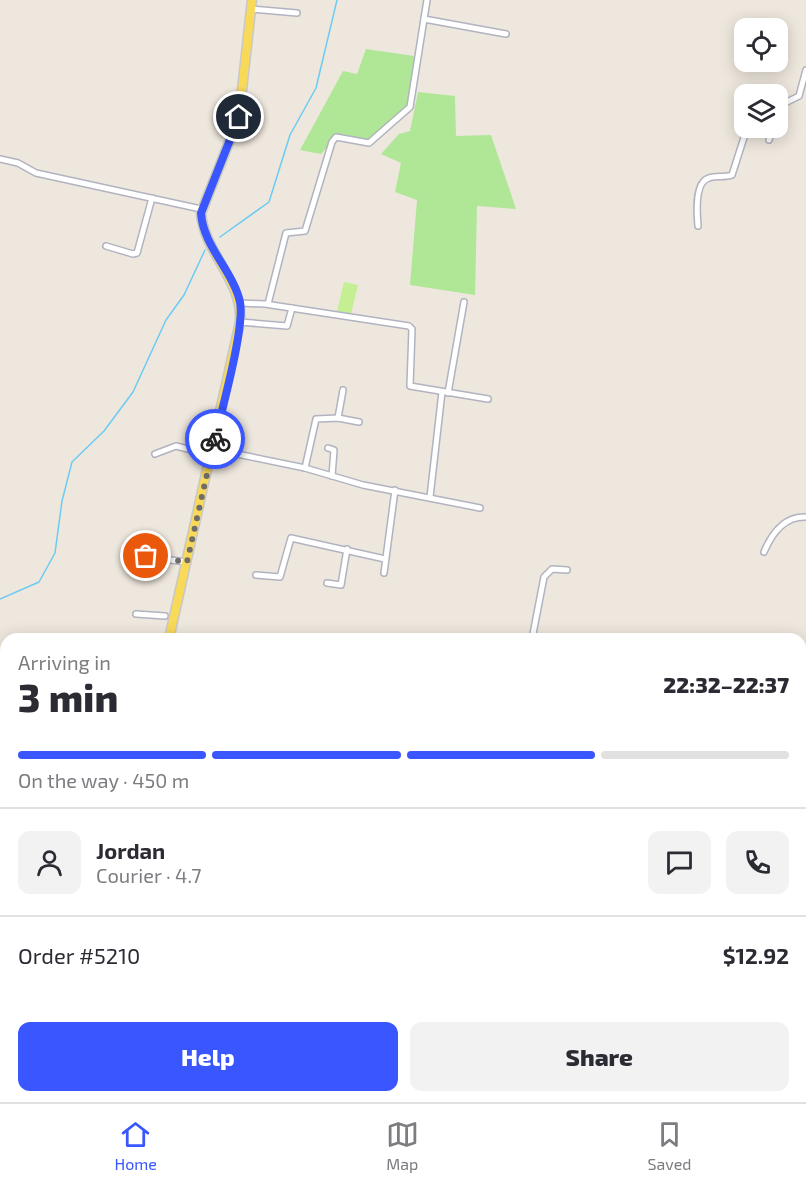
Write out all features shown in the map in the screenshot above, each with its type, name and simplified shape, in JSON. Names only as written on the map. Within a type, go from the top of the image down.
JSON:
[{"type":"main road","points":[[170,633],[169,617],[187,562],[240,322],[240,303],[203,225],[201,208],[239,117],[251,4]]},
{"type":"street","points":[[268,304],[286,233],[305,231],[330,143],[336,137],[369,143],[410,107],[427,0]]},
{"type":"street","points":[[251,4],[297,13]]},
{"type":"street","points":[[424,18],[507,34]]},
{"type":"street","points":[[788,101],[800,94],[806,70]]},
{"type":"street","points":[[698,226],[697,203],[704,181],[709,178],[732,175],[744,138]]},
{"type":"street","points":[[0,159],[18,163],[36,173],[201,208]]},
{"type":"street","points":[[106,246],[133,254],[137,253],[152,198]]},
{"type":"street","points":[[430,497],[445,393],[464,302]]},
{"type":"street","points":[[240,303],[268,304],[410,326],[412,329],[410,386],[488,399]]},
{"type":"street","points":[[240,322],[288,326],[292,308]]},
{"type":"street","points":[[338,418],[343,390]]},
{"type":"street","points":[[305,468],[316,419],[338,418],[358,422]]},
{"type":"street","points":[[154,454],[176,446],[213,452],[305,468],[480,508]]},
{"type":"street","points":[[328,448],[333,449],[335,455],[332,476]]},
{"type":"street","points":[[384,573],[395,490]]},
{"type":"street","points":[[764,552],[769,541],[785,521],[796,516],[806,517]]},
{"type":"street","points":[[256,575],[280,577],[291,538],[385,559]]},
{"type":"street","points":[[327,583],[341,585],[347,549]]},
{"type":"street","points":[[146,556],[187,562]]},
{"type":"street","points":[[533,633],[544,577],[552,569],[567,570]]},
{"type":"street","points":[[136,614],[169,617]]},
{"type":"green space","points":[[366,49],[414,56],[408,109],[369,142],[336,137],[321,154],[300,150],[343,71],[357,74]]},
{"type":"green space","points":[[418,92],[455,96],[456,136],[491,135],[516,209],[477,206],[475,295],[410,285],[417,200],[395,192],[401,163],[381,154],[399,134],[410,131]]},
{"type":"green space","points":[[344,282],[358,285],[351,314],[337,311]]},
{"type":"waterway","points":[[220,237],[269,202],[290,135],[316,88],[337,0]]},
{"type":"waterway","points":[[0,599],[39,582],[55,553],[62,501],[72,462],[104,431],[133,392],[166,320],[184,295],[205,250]]},
{"type":"way so far","points":[[146,556],[187,562],[215,439]]},
{"type":"route","points":[[215,439],[241,314],[236,290],[203,225],[201,208],[239,117]]}]
